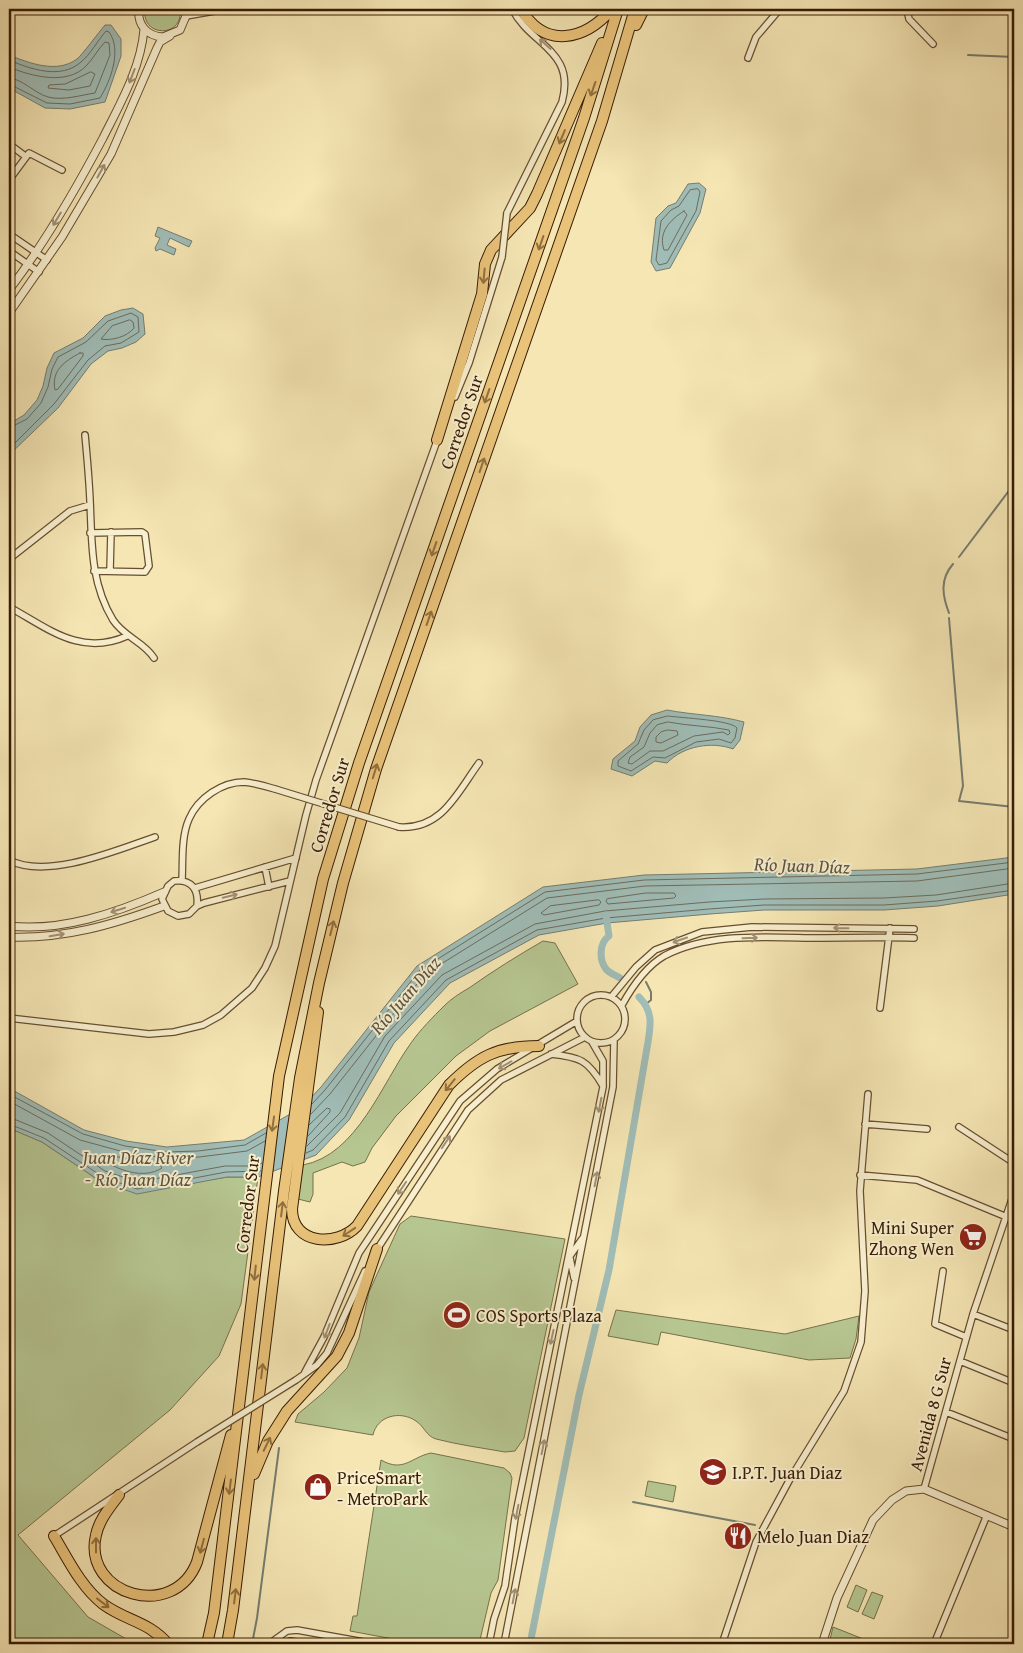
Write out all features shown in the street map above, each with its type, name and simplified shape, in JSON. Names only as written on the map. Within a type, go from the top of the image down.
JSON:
[{"type":"highway","points":[[521,9],[527,18],[539,28],[555,35],[568,36],[591,28],[615,10]]},
{"type":"highway","name":"Corredor Sur","points":[[227,1644],[233,1610],[284,1191],[306,1080],[325,956],[342,883],[376,769],[589,158],[635,9]]},
{"type":"highway","points":[[619,65],[644,9]]},
{"type":"highway","points":[[437,440],[482,294],[487,257],[496,244],[530,208],[615,10]]},
{"type":"highway","name":"Corredor Sur","points":[[207,1644],[214,1613],[279,1076],[324,879],[358,764],[584,118],[615,10]]},
{"type":"highway","points":[[306,1080],[292,1213],[300,1230],[312,1238],[322,1240],[344,1236],[360,1222],[449,1085],[466,1067],[492,1051],[516,1046],[539,1046]]},
{"type":"highway","points":[[248,1489],[258,1461],[277,1425],[295,1400],[337,1356],[348,1333],[377,1249]]},
{"type":"highway","points":[[119,1495],[96,1534],[95,1553],[104,1573],[123,1591],[139,1596],[159,1596],[177,1588],[190,1576],[197,1562],[241,1398]]},
{"type":"highway","points":[[54,1536],[81,1580],[97,1599],[113,1610],[149,1626],[168,1644]]},
{"type":"street","points":[[137,9],[140,23],[144,29],[156,37],[170,36]]},
{"type":"street","points":[[9,313],[47,260],[111,154],[160,42],[180,30],[185,12],[226,9]]},
{"type":"street","points":[[9,1018],[148,1034],[174,1032],[203,1025],[221,1015],[252,988],[265,968],[275,946],[316,780],[437,440],[469,363],[502,257],[507,213],[562,102],[565,91],[565,80],[559,61],[552,50],[523,25],[512,9]]},
{"type":"street","points":[[748,58],[756,37],[780,9]]},
{"type":"street","points":[[907,9],[909,19],[933,44]]},
{"type":"street","points":[[9,290],[36,253],[73,193],[119,107],[142,49],[144,29]]},
{"type":"street","points":[[9,144],[25,156]]},
{"type":"street","points":[[9,180],[29,153],[35,154],[62,170]]},
{"type":"street","points":[[9,234],[47,260]]},
{"type":"street","points":[[9,251],[39,272]]},
{"type":"street","points":[[85,434],[94,571],[102,599],[114,621],[126,636],[143,645],[154,658]]},
{"type":"street","points":[[9,559],[70,511],[90,505]]},
{"type":"street","points":[[90,532],[142,532],[145,534],[149,566],[145,572],[94,571]]},
{"type":"street","points":[[110,571],[112,532]]},
{"type":"street","points":[[9,607],[63,637],[80,643],[102,644],[126,636]]},
{"type":"street","points":[[182,880],[184,841],[188,820],[205,798],[227,785],[244,782],[275,789],[399,827],[418,827],[431,822],[441,815],[479,763]]},
{"type":"street","points":[[9,860],[16,864],[49,866],[74,863],[155,837]]},
{"type":"street","points":[[195,888],[296,858]]},
{"type":"street","points":[[265,867],[269,887]]},
{"type":"street","points":[[182,880],[195,888],[198,896],[197,906]]},
{"type":"street","points":[[9,926],[41,927],[91,918],[136,904],[164,892],[168,886],[182,880]]},
{"type":"street","points":[[164,892],[164,906],[172,915],[178,916],[189,914],[197,906],[290,882]]},
{"type":"street","points":[[9,937],[41,938],[98,928],[164,906]]},
{"type":"street","points":[[612,996],[636,967],[655,950],[702,932],[752,927],[914,929]]},
{"type":"street","points":[[880,1008],[890,928]]},
{"type":"street","points":[[622,1005],[644,974],[662,958],[679,949],[715,941],[748,938],[914,938]]},
{"type":"street","points":[[489,1644],[494,1619],[505,1586],[515,1518],[603,1087],[603,1061],[592,1042],[584,1037],[577,1021],[578,1011],[583,1002],[596,995],[612,996],[622,1005],[626,1020],[624,1028],[614,1040],[592,1042]]},
{"type":"street","points":[[303,1375],[324,1338],[359,1253],[460,1101],[497,1069],[539,1046],[577,1021]]},
{"type":"street","points":[[54,1536],[317,1365],[327,1354],[377,1249],[468,1110],[501,1080],[549,1053],[584,1037]]},
{"type":"street","points":[[504,1644],[614,1088],[614,1040]]},
{"type":"street","points":[[549,1053],[573,1056],[584,1061],[594,1071],[603,1087]]},
{"type":"street","points":[[722,1644],[743,1578],[760,1534],[790,1479],[844,1391],[856,1360],[865,1311],[860,1175],[868,1094]]},
{"type":"street","points":[[865,1124],[927,1128]]},
{"type":"street","points":[[959,1127],[1013,1159]]},
{"type":"street","points":[[860,1175],[917,1180],[1014,1220]]},
{"type":"street","name":"Avenida 8 G Sur","points":[[822,1644],[837,1598],[873,1520],[892,1500],[906,1491],[924,1490],[966,1337],[1014,1193]]},
{"type":"street","points":[[570,1256],[580,1244],[587,1227]]},
{"type":"street","points":[[570,1256],[574,1273],[574,1291]]},
{"type":"street","points":[[943,1271],[935,1324],[966,1337]]},
{"type":"street","points":[[973,1314],[1014,1330]]},
{"type":"street","points":[[960,1361],[1014,1383]]},
{"type":"street","points":[[946,1412],[1014,1439]]},
{"type":"street","points":[[924,1490],[1014,1527]]},
{"type":"street","points":[[934,1644],[987,1516]]},
{"type":"street","points":[[269,1644],[287,1631],[297,1630],[375,1644]]},
{"type":"street","points":[[282,1644],[290,1641],[309,1644]]},
{"type":"green space","points":[[145,9],[180,9],[179,19],[176,25],[170,29],[162,31],[155,29],[149,25],[146,19]]},
{"type":"green space","points":[[543,941],[555,943],[578,984],[490,1031],[456,1056],[396,1116],[372,1148],[365,1162],[353,1166],[342,1162],[313,1173],[313,1194],[310,1202],[298,1199],[303,1165],[322,1159],[339,1147],[353,1133],[378,1097],[400,1059],[418,1033],[431,1019],[456,996]]},
{"type":"green space","points":[[9,1128],[42,1142],[100,1181],[190,1183],[227,1177],[258,1177],[241,1304],[219,1356],[170,1410],[18,1535],[88,1617],[135,1644],[9,1644]]},
{"type":"green space","name":"COS Sports Plaza","points":[[411,1216],[565,1239],[524,1438],[515,1451],[505,1452],[436,1439],[430,1436],[416,1421],[403,1416],[384,1419],[375,1428],[373,1435],[295,1422],[298,1414],[324,1392],[347,1368],[359,1338],[369,1292],[400,1224]]},
{"type":"green space","points":[[616,1310],[785,1334],[859,1316],[856,1339],[850,1358],[809,1360],[661,1332],[658,1345],[608,1336]]},
{"type":"green space","points":[[431,1453],[504,1468],[510,1473],[512,1478],[498,1580],[491,1593],[479,1644],[420,1644],[350,1631],[353,1616],[357,1616],[381,1460],[389,1464],[402,1465]]},
{"type":"green space","points":[[648,1481],[676,1486],[673,1502],[645,1496]]},
{"type":"green space","points":[[856,1585],[867,1590],[858,1612],[847,1607]]},
{"type":"green space","points":[[872,1592],[883,1596],[874,1619],[862,1614]]},
{"type":"green space","points":[[833,1627],[876,1644],[829,1644]]},
{"type":"water","points":[[105,25],[111,25],[121,39],[121,56],[105,102],[70,109],[45,108],[9,88],[9,55],[43,66],[61,66],[77,59]]},
{"type":"water","points":[[699,183],[706,189],[700,213],[670,268],[656,271],[651,262],[656,218],[668,206],[676,203],[688,184]]},
{"type":"water","points":[[158,227],[192,241],[189,247],[170,238],[167,245],[176,249],[174,255],[160,249],[156,251],[155,248],[160,238],[155,236]]},
{"type":"water","points":[[133,308],[143,314],[145,334],[136,342],[108,351],[91,364],[58,408],[9,455],[9,424],[24,415],[37,400],[54,353],[83,338],[105,316]]},
{"type":"water","points":[[667,710],[744,722],[740,740],[733,749],[707,745],[689,749],[667,763],[655,761],[632,776],[611,769],[613,759],[635,741],[640,727],[651,715]]},
{"type":"water","name":"Juan Díaz River - Río Juan Díaz","points":[[1014,857],[1014,894],[938,906],[884,910],[764,910],[710,914],[607,923],[539,935],[450,983],[394,1043],[349,1120],[316,1155],[258,1177],[227,1177],[137,1194],[100,1181],[42,1142],[9,1128],[9,1088],[84,1130],[126,1141],[167,1147],[244,1140],[301,1108],[321,1087],[417,966],[543,887],[644,875],[917,869]]},
{"type":"waterway","points":[[968,55],[1014,57]]},
{"type":"waterway","points":[[959,557],[1014,484]]},
{"type":"waterway","points":[[949,613],[944,594],[944,581],[953,564]]},
{"type":"waterway","points":[[949,618],[963,786],[959,801],[1014,807]]},
{"type":"waterway","points":[[606,915],[609,936],[603,943],[602,961],[610,973],[620,978]]},
{"type":"waterway","points":[[646,982],[651,992],[651,1000],[646,1004]]},
{"type":"waterway","points":[[530,1644],[579,1395],[609,1270],[648,1042],[650,1018],[647,1007],[639,997]]},
{"type":"waterway","points":[[252,1644],[279,1448]]},
{"type":"waterway","points":[[633,1502],[755,1525]]},
{"type":"place","name":"Mini Super Zhong Wen","points":[[973,1237]]},
{"type":"place","name":"COS Sports Plaza","points":[[457,1315]]},
{"type":"place","name":"I.P.T. Juan Diaz","points":[[713,1472]]},
{"type":"place","name":"PriceSmart - MetroPark","points":[[318,1487]]},
{"type":"place","name":"Melo Juan Diaz","points":[[738,1536]]},
{"type":"water label","name":"Río Juan Díaz","points":[[802,865]]},
{"type":"water label","name":"Río Juan Díaz","points":[[405,995]]}]
